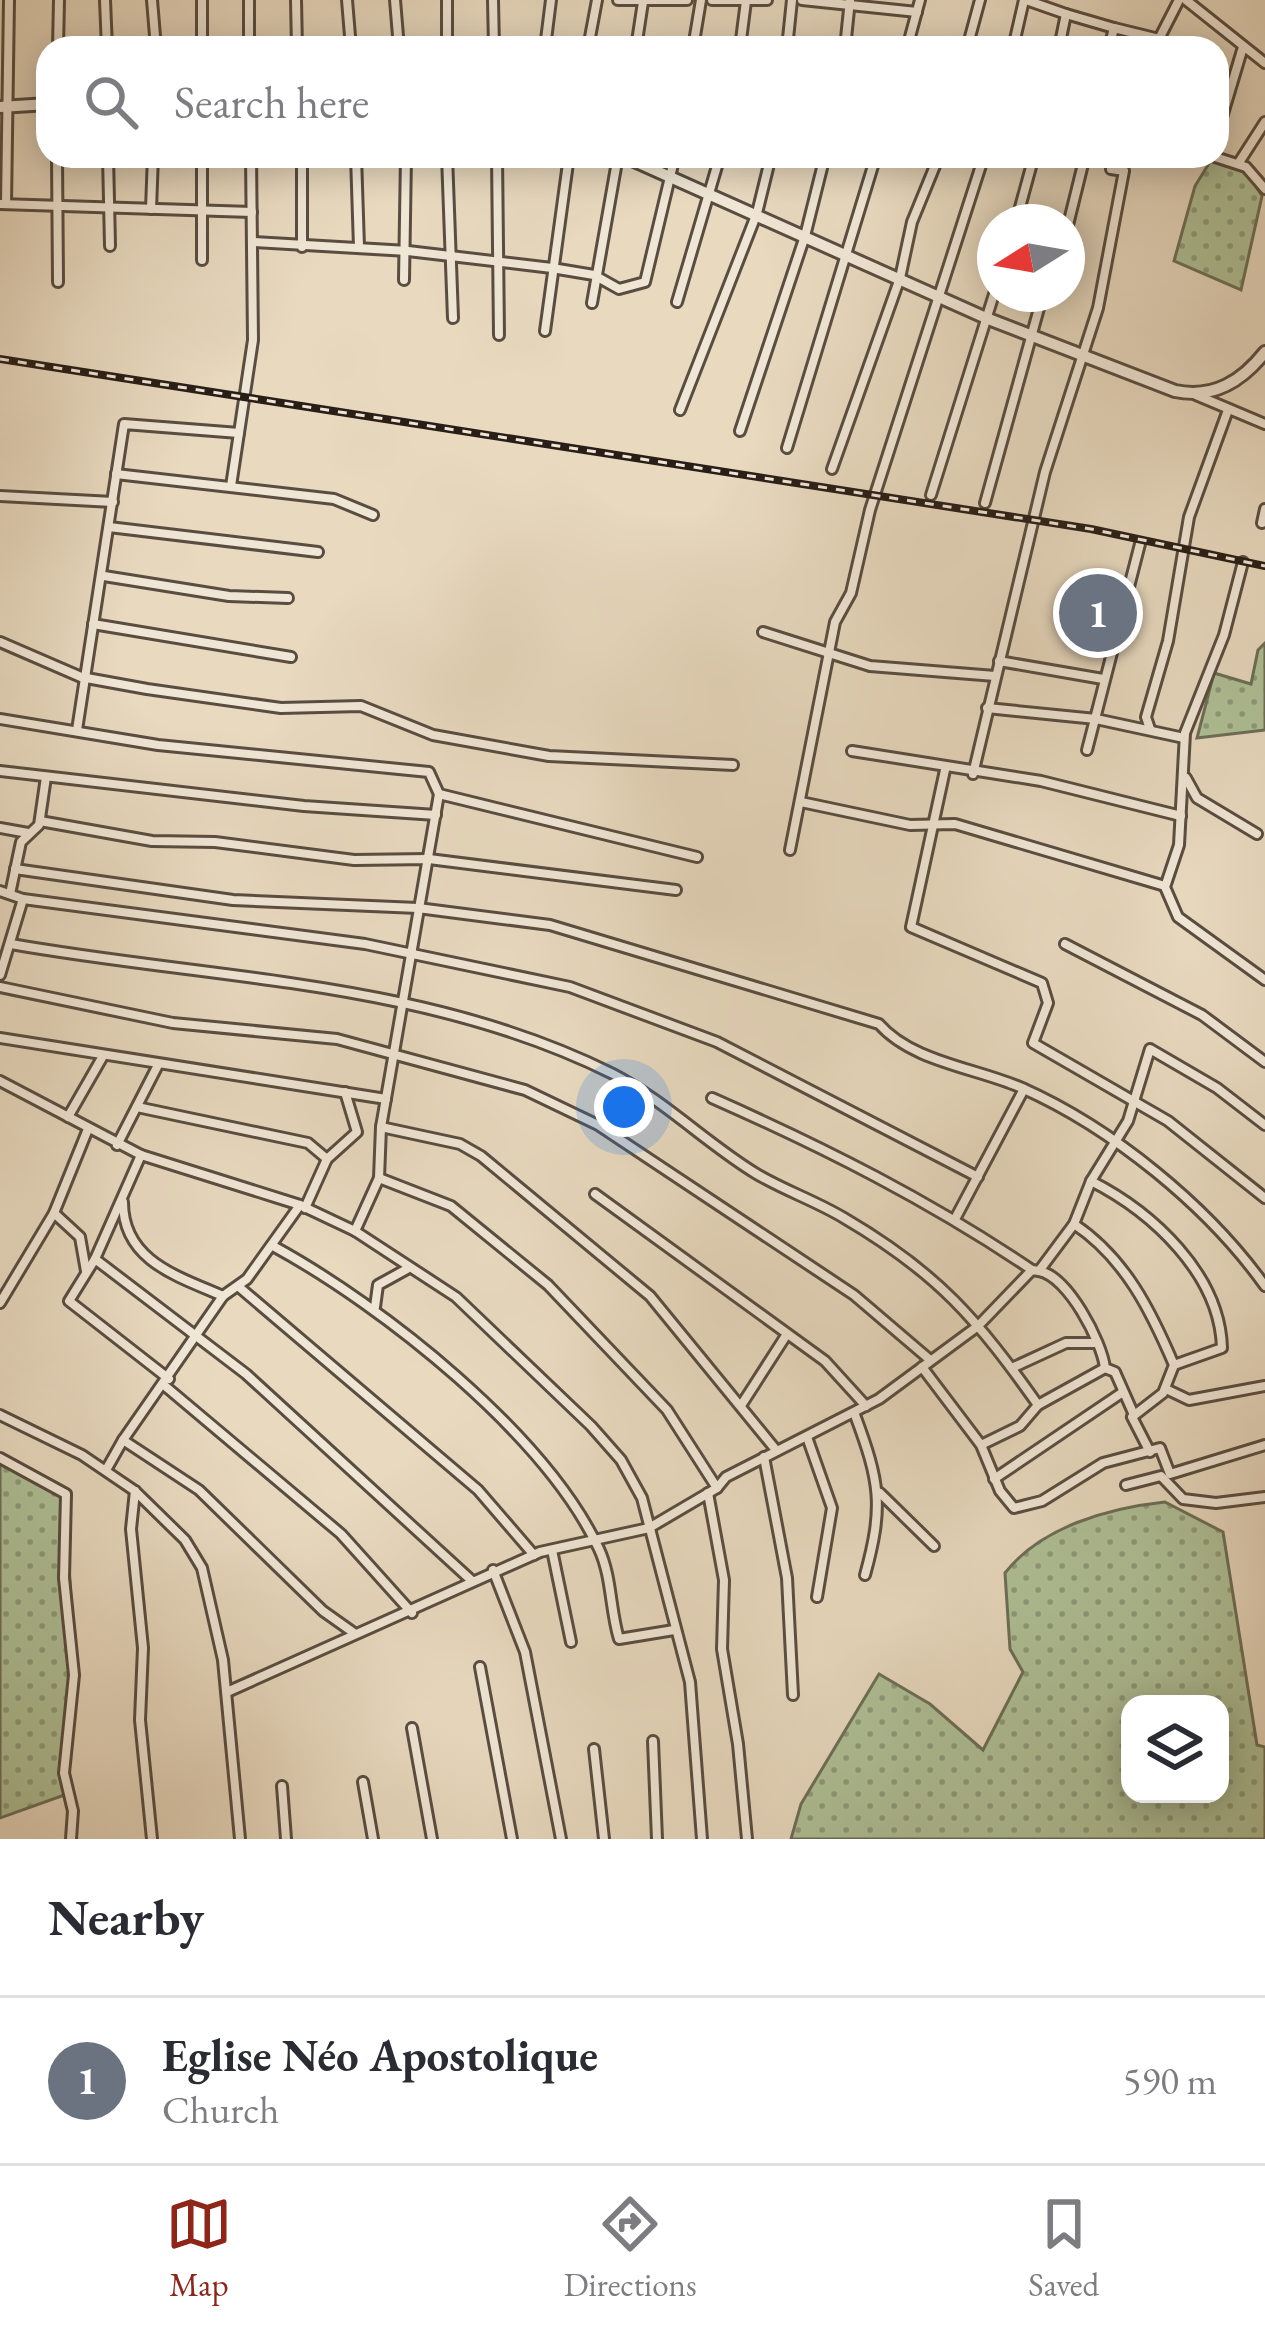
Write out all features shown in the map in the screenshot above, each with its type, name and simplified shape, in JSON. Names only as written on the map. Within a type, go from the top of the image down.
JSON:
[{"type":"street","points":[[9,0],[3,204],[252,212]]},
{"type":"street","points":[[58,36],[59,0]]},
{"type":"street","points":[[106,0],[107,36]]},
{"type":"street","points":[[152,0],[155,36]]},
{"type":"street","points":[[202,0],[202,36]]},
{"type":"street","points":[[249,0],[249,36]]},
{"type":"street","points":[[296,0],[297,36]]},
{"type":"street","points":[[347,0],[350,36]]},
{"type":"street","points":[[395,0],[398,36]]},
{"type":"street","points":[[447,0],[447,36]]},
{"type":"street","points":[[493,0],[494,36]]},
{"type":"street","points":[[546,36],[551,0]]},
{"type":"street","points":[[590,36],[597,0]]},
{"type":"street","points":[[618,0],[687,0]]},
{"type":"street","points":[[695,36],[700,0]]},
{"type":"street","points":[[712,0],[767,0]]},
{"type":"street","points":[[788,36],[792,0]]},
{"type":"street","points":[[802,0],[917,12]]},
{"type":"street","points":[[910,36],[920,0]]},
{"type":"street","points":[[970,36],[980,0]]},
{"type":"street","points":[[1016,36],[1026,0],[1147,36]]},
{"type":"street","points":[[1161,36],[1182,0],[1229,36]]},
{"type":"street","points":[[638,36],[644,1]]},
{"type":"street","points":[[742,36],[746,1]]},
{"type":"street","points":[[846,36],[850,3]]},
{"type":"street","points":[[1061,36],[1066,14]]},
{"type":"street","points":[[1112,36],[1114,28]]},
{"type":"street","points":[[1229,36],[1265,63]]},
{"type":"street","points":[[1229,94],[1243,47]]},
{"type":"street","points":[[4,107],[36,105]]},
{"type":"street","points":[[1238,164],[1265,122]]},
{"type":"street","points":[[1229,161],[1265,189]]},
{"type":"street","points":[[57,168],[58,281]]},
{"type":"street","points":[[109,168],[110,246]]},
{"type":"street","points":[[151,209],[153,168]]},
{"type":"street","points":[[202,168],[202,260]]},
{"type":"street","points":[[231,486],[253,340],[251,168]]},
{"type":"street","points":[[302,168],[302,247]]},
{"type":"street","points":[[356,168],[359,247]]},
{"type":"street","points":[[404,280],[406,168]]},
{"type":"street","points":[[447,168],[453,318]]},
{"type":"street","points":[[497,168],[499,335]]},
{"type":"street","points":[[545,331],[567,168]]},
{"type":"street","points":[[592,304],[618,168]]},
{"type":"street","points":[[652,168],[986,318],[1265,424]]},
{"type":"street","points":[[253,242],[408,251],[552,268],[594,275],[619,289],[645,281],[673,168]]},
{"type":"street","points":[[677,302],[718,168]]},
{"type":"street","points":[[680,410],[757,213],[768,168]]},
{"type":"street","points":[[740,431],[805,236],[822,168]]},
{"type":"street","points":[[787,448],[873,168]]},
{"type":"street","points":[[832,469],[900,278],[911,222],[934,168]]},
{"type":"street","points":[[790,850],[829,654],[980,168]]},
{"type":"street","points":[[1021,204],[1031,168]]},
{"type":"street","points":[[1073,204],[1082,168]]},
{"type":"street","points":[[973,773],[1081,352],[1098,308],[1124,171],[1111,169]]},
{"type":"street","points":[[931,495],[988,312]]},
{"type":"street","points":[[986,503],[1037,312]]},
{"type":"street","points":[[1196,395],[1245,377],[1265,352]]},
{"type":"street","points":[[1150,729],[1146,717],[1168,641],[1189,517],[1228,410]]},
{"type":"street","points":[[76,730],[81,677],[104,576],[124,424],[239,434]]},
{"type":"street","points":[[116,474],[334,499],[373,514]]},
{"type":"street","points":[[0,496],[113,502]]},
{"type":"street","points":[[1262,523],[1265,508]]},
{"type":"street","points":[[109,527],[318,552]]},
{"type":"street","points":[[1087,751],[1140,544]]},
{"type":"street","points":[[1243,562],[1224,634],[1184,738],[1180,844],[1165,886],[1178,917],[1265,980]]},
{"type":"street","points":[[104,576],[223,596],[288,598]]},
{"type":"street","points":[[93,624],[291,657]]},
{"type":"street","points":[[763,632],[829,654],[917,673],[995,676]]},
{"type":"street","points":[[0,642],[81,677],[281,708],[361,706],[433,735],[550,756],[733,765]]},
{"type":"street","points":[[999,661],[1103,680]]},
{"type":"street","points":[[987,708],[1096,719],[1184,738]]},
{"type":"street","points":[[0,719],[158,745],[429,772],[439,794],[381,1127],[379,1178],[355,1231]]},
{"type":"street","points":[[852,751],[945,770],[1041,781],[1181,816]]},
{"type":"street","points":[[945,770],[911,927],[1042,983],[1048,1003],[1033,1043],[1168,1120],[1265,1198]]},
{"type":"street","points":[[0,771],[436,814]]},
{"type":"street","points":[[46,777],[40,821],[28,833],[5,892],[167,914],[570,987],[784,1074],[978,1177]]},
{"type":"street","points":[[1186,777],[1197,798],[1257,834]]},
{"type":"street","points":[[439,794],[698,857]]},
{"type":"street","points":[[801,802],[910,825],[933,824],[1001,836],[1165,886]]},
{"type":"street","points":[[40,821],[152,841],[231,844],[354,860],[429,860],[676,890]]},
{"type":"street","points":[[0,828],[28,833]]},
{"type":"street","points":[[15,869],[233,901],[418,908],[550,925],[878,1024],[889,1036],[949,1063],[1024,1089],[1114,1145],[1214,1223],[1265,1286]]},
{"type":"street","points":[[0,974],[23,898]]},
{"type":"street","points":[[11,944],[404,999],[483,1020],[613,1074],[754,1172],[844,1217],[920,1268],[955,1297],[1014,1366],[1038,1405]]},
{"type":"street","points":[[1065,944],[1202,1015],[1265,1062]]},
{"type":"street","points":[[0,987],[173,1023],[324,1037],[396,1053],[525,1090],[598,1125],[854,1294],[926,1363],[981,1445],[994,1479],[1019,1509],[1103,1463],[1160,1448],[1165,1475],[1183,1499],[1216,1503],[1265,1497]]},
{"type":"street","points":[[0,1038],[386,1099]]},
{"type":"street","points":[[227,1692],[412,1613],[493,1570],[552,1550],[649,1528],[712,1491],[726,1477],[855,1414],[978,1326],[1035,1271],[1074,1224],[1091,1181],[1114,1145],[1152,1049],[1247,1108],[1265,1126]]},
{"type":"street","points":[[68,1117],[103,1056]]},
{"type":"street","points":[[118,1145],[158,1065]]},
{"type":"street","points":[[0,1081],[141,1155],[303,1207],[355,1231],[456,1297],[591,1426],[633,1478],[649,1528],[692,1702],[702,1839]]},
{"type":"street","points":[[955,1219],[1024,1089]]},
{"type":"street","points":[[106,1470],[223,1296],[239,1287],[273,1246],[303,1207],[327,1160],[357,1132],[345,1090]]},
{"type":"street","points":[[712,1098],[839,1154],[955,1219],[1035,1271],[1048,1272],[1076,1299],[1105,1368]]},
{"type":"street","points":[[137,1107],[308,1143],[327,1160]]},
{"type":"street","points":[[381,1127],[460,1144],[482,1156],[650,1296],[776,1450]]},
{"type":"street","points":[[0,1303],[54,1213],[88,1129]]},
{"type":"street","points":[[141,1155],[70,1304],[341,1534],[412,1613]]},
{"type":"street","points":[[379,1178],[451,1206],[548,1285],[667,1409],[712,1491],[725,1592],[721,1643],[739,1744],[747,1839]]},
{"type":"street","points":[[1091,1181],[1145,1216],[1200,1280],[1222,1348],[1174,1365]]},
{"type":"street","points":[[123,1194],[123,1228],[147,1261],[223,1296]]},
{"type":"street","points":[[596,1194],[836,1369],[866,1406]]},
{"type":"street","points":[[54,1213],[80,1237],[87,1272]]},
{"type":"street","points":[[1074,1224],[1111,1255],[1135,1287],[1174,1365],[1166,1389],[1134,1415]]},
{"type":"street","points":[[273,1246],[376,1309],[513,1431],[550,1472],[596,1543],[619,1639],[674,1630]]},
{"type":"street","points":[[94,1259],[197,1336],[471,1580]]},
{"type":"street","points":[[376,1309],[378,1285],[407,1269]]},
{"type":"street","points":[[239,1287],[478,1490],[534,1555]]},
{"type":"street","points":[[1014,1366],[1088,1330]]},
{"type":"street","points":[[742,1404],[787,1334]]},
{"type":"street","points":[[1066,1343],[1097,1343]]},
{"type":"street","points":[[981,1445],[1019,1426],[1038,1405],[1105,1368]]},
{"type":"street","points":[[1105,1368],[1115,1372],[1150,1452]]},
{"type":"street","points":[[1166,1389],[1189,1400],[1265,1386]]},
{"type":"street","points":[[994,1479],[1123,1392]]},
{"type":"street","points":[[855,1414],[881,1496],[934,1546]]},
{"type":"street","points":[[0,1415],[106,1470],[135,1491],[185,1540],[202,1568],[227,1692],[240,1839]]},
{"type":"street","points":[[807,1437],[832,1508],[818,1597]]},
{"type":"street","points":[[124,1441],[199,1490],[323,1611],[356,1634]]},
{"type":"street","points":[[1126,1485],[1265,1445]]},
{"type":"street","points":[[764,1457],[784,1550],[793,1695]]},
{"type":"street","points":[[0,1458],[66,1494],[64,1578],[74,1675],[64,1773],[73,1811],[70,1839]]},
{"type":"street","points":[[865,1575],[879,1525],[878,1482]]},
{"type":"street","points":[[135,1491],[131,1529],[142,1648],[140,1720],[152,1839]]},
{"type":"street","points":[[552,1550],[571,1642]]},
{"type":"street","points":[[493,1570],[525,1652],[562,1839]]},
{"type":"street","points":[[480,1667],[512,1839]]},
{"type":"street","points":[[412,1728],[432,1839]]},
{"type":"street","points":[[653,1741],[657,1839]]},
{"type":"street","points":[[594,1749],[604,1839]]},
{"type":"street","points":[[363,1782],[374,1839]]},
{"type":"street","points":[[282,1786],[286,1839]]},
{"type":"green space","points":[[1229,163],[1245,169],[1262,196],[1241,290],[1174,261],[1195,186],[1206,168],[1229,168]]},
{"type":"green space","points":[[1265,643],[1265,730],[1197,738],[1214,673],[1251,684],[1258,650]]},
{"type":"green space","points":[[0,1458],[65,1494],[76,1688],[65,1779],[70,1793],[0,1818]]},
{"type":"green space","points":[[1165,1502],[1223,1532],[1257,1745],[1265,1747],[1265,1839],[791,1839],[801,1804],[879,1674],[930,1704],[983,1750],[1023,1672],[1010,1649],[1005,1573],[1037,1543],[1099,1515]]},
{"type":"railway","points":[[0,359],[1091,529],[1265,566]]},
{"type":"place","name":"Eglise Néo Apostolique","points":[[1098,613]]}]
